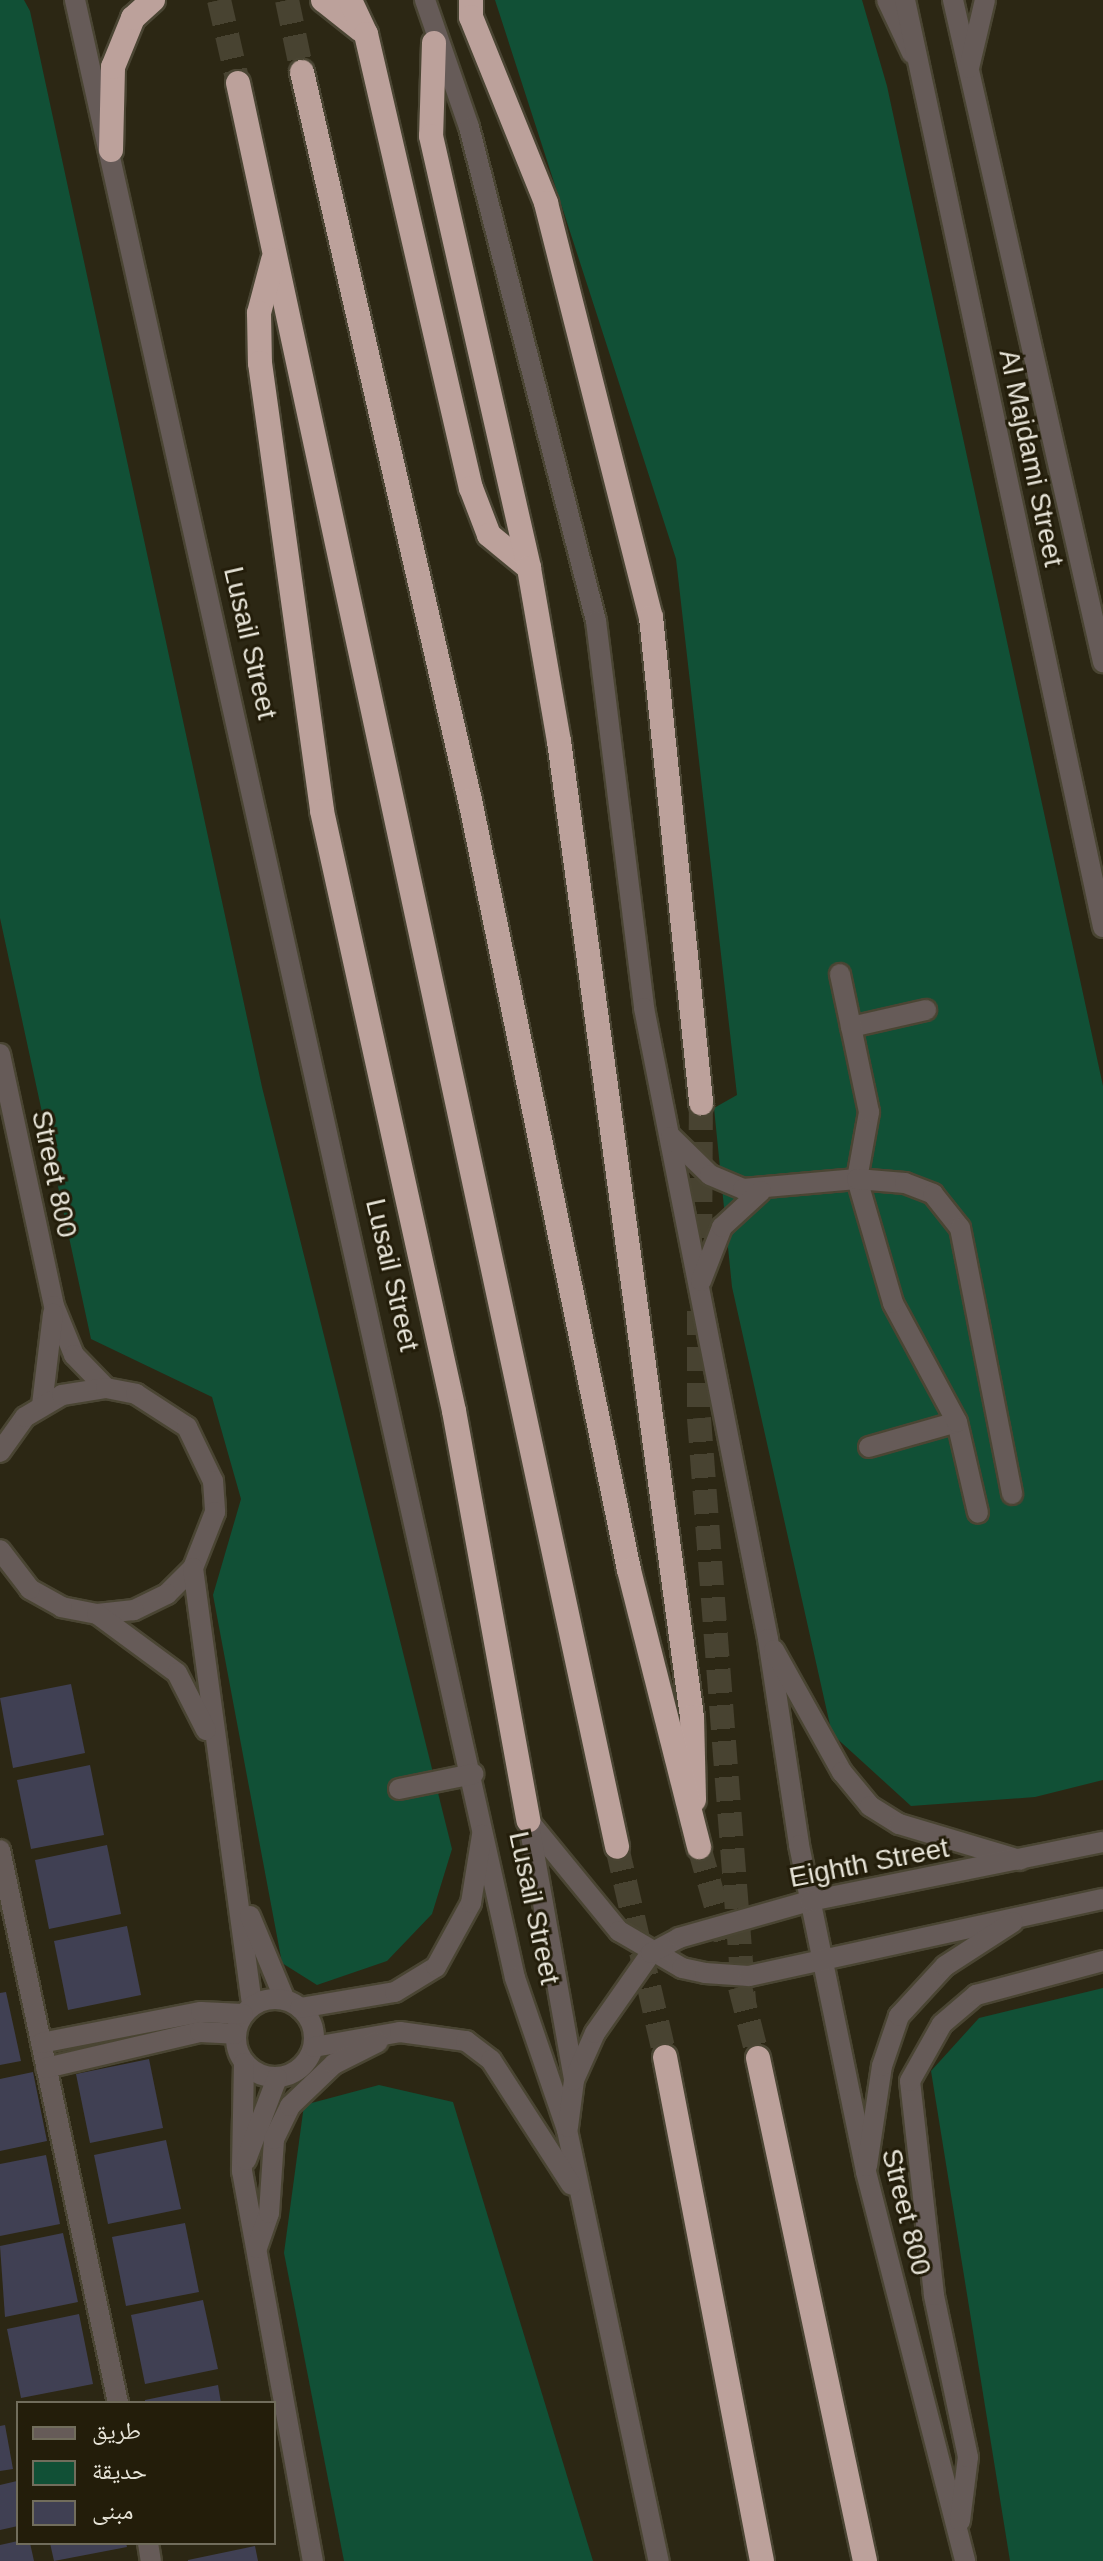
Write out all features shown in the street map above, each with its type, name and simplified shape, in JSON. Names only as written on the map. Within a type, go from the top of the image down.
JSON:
[{"type":"highway","points":[[111,150],[113,67],[133,18],[153,0]]},
{"type":"highway","points":[[323,0],[366,34]]},
{"type":"highway","points":[[350,0],[366,34],[471,488],[489,535],[529,568]]},
{"type":"highway","points":[[471,0],[471,17],[546,203],[651,617],[701,1103]]},
{"type":"highway","points":[[434,43],[431,136],[529,568],[692,1717],[692,1822]]},
{"type":"highway","points":[[302,72],[470,800],[629,1570],[699,1847]]},
{"type":"highway","points":[[238,83],[617,1847]]},
{"type":"highway","points":[[275,254],[259,313],[260,363],[322,811],[454,1411],[528,1820]]},
{"type":"highway","points":[[665,2057],[704,2286],[762,2561]]},
{"type":"highway","points":[[758,2058],[865,2561]]},
{"type":"street","points":[[72,0],[80,22]]},
{"type":"street","points":[[80,22],[81,0]]},
{"type":"street","points":[[425,0],[434,43],[469,127],[596,621],[644,1008],[768,1639],[810,1901]]},
{"type":"street","points":[[887,0],[893,25],[916,59]]},
{"type":"street","name":"Al Majdami Street","points":[[905,0],[1103,927]]},
{"type":"street","name":"Al Majdami Street","points":[[953,0],[1103,662]]},
{"type":"street","points":[[969,68],[985,0]]},
{"type":"street","name":"Lusail Street","points":[[80,22],[484,1820],[515,1978],[567,2130],[575,2191],[659,2561]]},
{"type":"street","points":[[840,974],[869,1112],[857,1179],[893,1303],[957,1422],[978,1513]]},
{"type":"street","points":[[851,1027],[926,1010]]},
{"type":"street","name":"Street 800","points":[[0,1054],[54,1306],[74,1355],[106,1388]]},
{"type":"street","points":[[671,1137],[710,1175],[761,1191],[857,1179],[905,1183],[933,1194],[960,1228],[1012,1494]]},
{"type":"street","points":[[700,1294],[722,1227],[761,1191]]},
{"type":"street","name":"Street 800","points":[[42,1405],[54,1306]]},
{"type":"street","points":[[0,1452],[6,1433],[42,1405],[106,1388],[164,1407],[204,1453],[215,1512],[193,1568],[167,1594],[134,1610],[97,1614],[62,1607],[30,1589],[0,1550]]},
{"type":"street","points":[[869,1447],[957,1422]]},
{"type":"street","points":[[193,1568],[218,1755],[239,1881],[248,2010],[235,2034],[244,2063],[242,2171],[313,2561]]},
{"type":"street","points":[[97,1614],[177,1673],[218,1755]]},
{"type":"street","points":[[768,1639],[842,1772],[870,1806],[899,1824],[1024,1861]]},
{"type":"street","points":[[399,1789],[473,1774]]},
{"type":"street","points":[[41,2043],[201,2012],[248,2010],[395,1992],[436,1967],[471,1903],[484,1820]]},
{"type":"street","points":[[528,1820],[602,1917],[651,1953],[682,1968],[749,1976],[1103,1899]]},
{"type":"street","points":[[528,1820],[574,2080]]},
{"type":"street","name":"Eighth Street","points":[[567,2130],[574,2080],[595,2033],[651,1953],[698,1929],[810,1901],[1024,1861],[1103,1842]]},
{"type":"street","points":[[0,1850],[118,2401]]},
{"type":"street","points":[[239,1881],[292,2004],[312,2025],[314,2047],[303,2066],[277,2078],[242,2171]]},
{"type":"street","name":"Street 800","points":[[810,1901],[866,2172],[965,2561]]},
{"type":"street","points":[[866,2172],[882,2066],[899,2016],[945,1966],[1023,1915]]},
{"type":"street","points":[[959,2533],[968,2457],[934,2295],[910,2081],[942,2024],[976,1995],[1103,1961]]},
{"type":"street","points":[[46,2068],[200,2032],[235,2034]]},
{"type":"street","points":[[314,2047],[400,2032],[446,2035],[491,2060],[575,2191]]},
{"type":"street","points":[[257,2248],[269,2213],[274,2139],[290,2106],[334,2064],[400,2032]]},
{"type":"street","points":[[244,2063],[277,2078]]},
{"type":"green space","points":[[0,0],[24,0],[30,11],[262,1087],[452,1849],[432,1914],[387,1961],[317,1985],[282,1963],[213,1595],[241,1499],[212,1397],[91,1339],[0,918]]},
{"type":"green space","points":[[495,0],[862,0],[887,86],[1103,1086],[1103,1780],[1035,1797],[911,1806],[832,1734],[732,1287],[714,1108],[737,1095],[676,559]]},
{"type":"green space","points":[[1103,1988],[1103,2561],[1010,2561],[931,2071],[979,2018]]},
{"type":"green space","points":[[379,2085],[453,2102],[593,2561],[344,2561],[284,2253],[304,2105]]},
{"type":"building","points":[[71,1684],[85,1753],[13,1768],[0,1698]]},
{"type":"building","points":[[90,1765],[104,1835],[31,1849],[17,1780]]},
{"type":"building","points":[[107,1845],[121,1914],[49,1929],[35,1860]]},
{"type":"building","points":[[127,1926],[141,1995],[68,2010],[54,1941]]},
{"type":"building","points":[[6,1992],[21,2061],[0,2065],[0,1993]]},
{"type":"building","points":[[149,2059],[163,2128],[90,2143],[76,2074]]},
{"type":"building","points":[[33,2072],[47,2141],[0,2151],[0,2079]]},
{"type":"building","points":[[166,2140],[181,2209],[108,2224],[94,2155]]},
{"type":"building","points":[[46,2155],[60,2224],[0,2236],[0,2164]]},
{"type":"building","points":[[185,2223],[199,2292],[126,2306],[112,2237]]},
{"type":"building","points":[[63,2233],[78,2302],[5,2317],[0,2246]]},
{"type":"building","points":[[203,2300],[218,2369],[145,2384],[131,2315]]},
{"type":"building","points":[[79,2314],[93,2384],[21,2398],[7,2329]]},
{"type":"building","points":[[218,2385],[221,2401],[145,2401]]},
{"type":"building","points":[[5,2425],[13,2469],[0,2471],[0,2426]]},
{"type":"building","points":[[16,2481],[16,2526],[0,2530],[0,2485]]},
{"type":"building","points":[[16,2541],[16,2545],[30,2545],[34,2561],[0,2561],[0,2545]]},
{"type":"building","points":[[50,2545],[127,2547],[54,2561]]},
{"type":"building","points":[[255,2546],[258,2561],[188,2561],[188,2560]]},
{"type":"tunnel","points":[[219,0],[238,83]]},
{"type":"tunnel","points":[[287,0],[302,72]]},
{"type":"tunnel","points":[[700,1274],[701,1103]]},
{"type":"tunnel","points":[[699,1311],[699,1418],[744,2002]]},
{"type":"tunnel","points":[[617,1847],[665,2057]]},
{"type":"tunnel","points":[[699,1847],[728,1948]]},
{"type":"tunnel","points":[[740,1987],[758,2058]]}]
